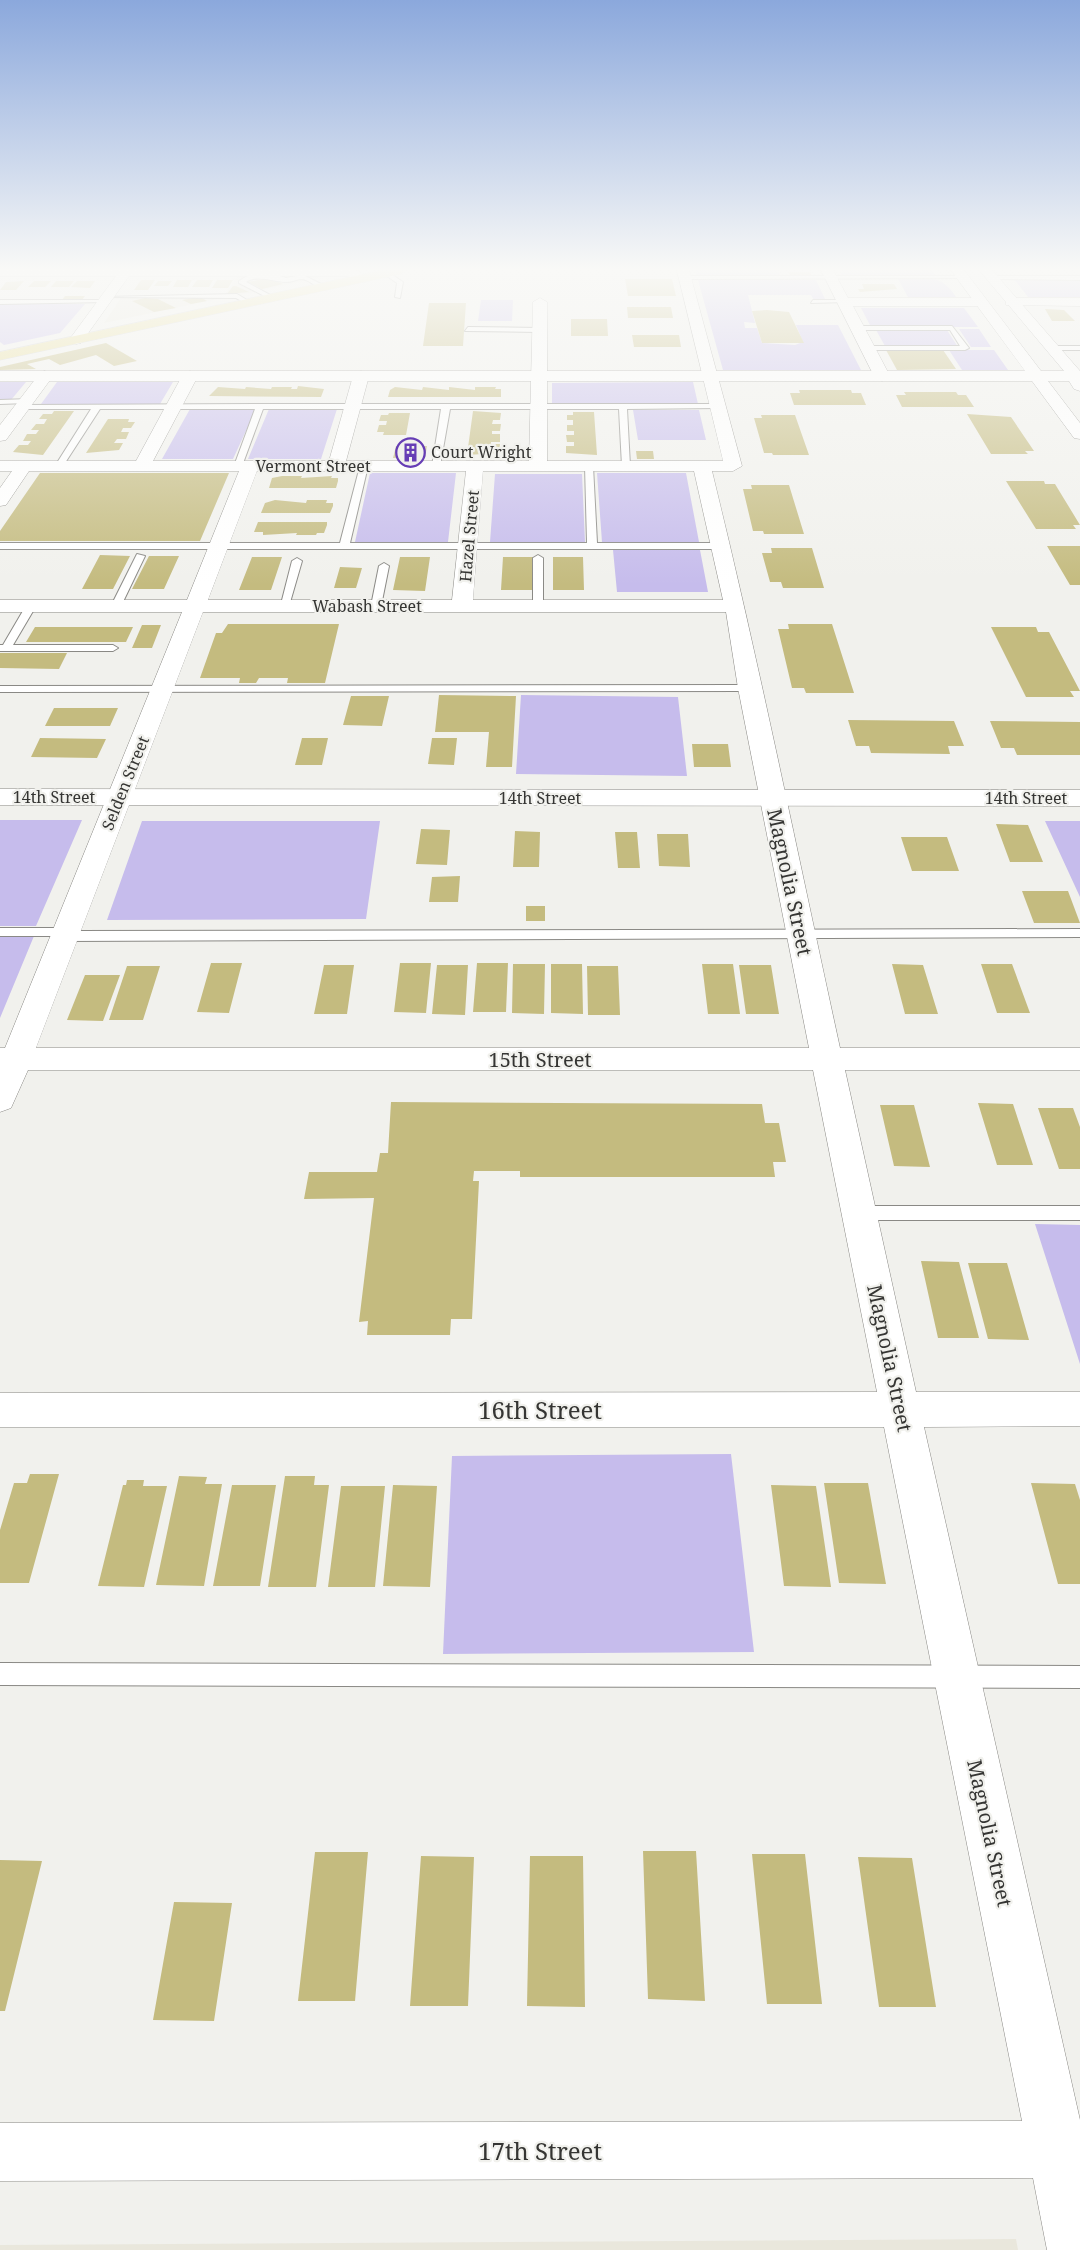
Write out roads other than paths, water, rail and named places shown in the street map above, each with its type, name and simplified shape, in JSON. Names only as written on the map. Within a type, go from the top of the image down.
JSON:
[{"type":"street","points":[[0,376],[1037,376],[1079,380]]},
{"type":"street","points":[[0,435],[45,376]]},
{"type":"street","points":[[142,466],[190,376]]},
{"type":"street","points":[[336,466],[361,376]]},
{"type":"street","points":[[538,466],[539,376]]},
{"type":"street","name":"Magnolia Street","points":[[710,376],[718,406],[719,546],[735,606],[749,688],[958,1678],[1068,2149],[1077,2250]]},
{"type":"street","points":[[1037,376],[1080,434]]},
{"type":"street","name":"Vermont Street","points":[[0,466],[718,466]]},
{"type":"street","points":[[0,501],[24,466]]},
{"type":"street","name":"Selden Street","points":[[0,1100],[8,1059],[65,934],[219,546],[244,466]]},
{"type":"street","name":"Hazel Street","points":[[462,605],[476,466]]},
{"type":"street","name":"Wabash Street","points":[[0,606],[735,606]]},
{"type":"street","name":"14th Street","points":[[0,797],[1080,798]]},
{"type":"street","name":"15th Street","points":[[8,1059],[1080,1059]]},
{"type":"street","name":"16th Street","points":[[0,1410],[1080,1409]]},
{"type":"street","name":"17th Street","points":[[0,2152],[1068,2149]]},
{"type":"lane","points":[[0,402],[97,406],[718,406]]},
{"type":"lane","points":[[59,466],[97,406]]},
{"type":"lane","points":[[244,466],[260,406]]},
{"type":"lane","points":[[436,466],[446,406]]},
{"type":"lane","points":[[622,406],[626,466]]},
{"type":"lane","points":[[344,546],[363,466]]},
{"type":"lane","points":[[589,466],[592,546]]},
{"type":"lane","points":[[0,546],[719,546]]},
{"type":"lane","points":[[116,606],[140,556]]},
{"type":"lane","points":[[538,558],[538,606]]},
{"type":"lane","points":[[284,606],[297,561]]},
{"type":"lane","points":[[376,606],[384,566]]},
{"type":"lane","points":[[3,648],[31,606]]},
{"type":"lane","points":[[3,648],[114,648]]},
{"type":"lane","points":[[0,689],[749,688]]},
{"type":"lane","points":[[0,932],[65,934],[1080,933]]},
{"type":"lane","points":[[860,1213],[1080,1212]]},
{"type":"lane","points":[[0,1674],[1080,1677]]},
{"type":"place","name":"Court Wright","points":[[410,452]]}]
